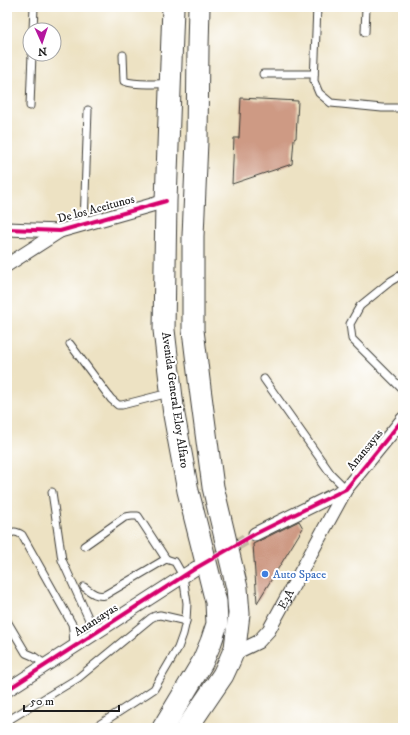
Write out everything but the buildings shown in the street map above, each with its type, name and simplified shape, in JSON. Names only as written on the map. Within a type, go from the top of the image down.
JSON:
[{"type":"main road","name":"Avenida General Eloy Alfaro","points":[[163,728],[202,663],[217,624],[216,602],[188,491],[174,415],[164,330],[166,201],[173,7]]},
{"type":"main road","points":[[187,728],[223,675],[236,648],[239,614],[237,588],[214,487],[193,330],[193,236],[197,141],[199,7]]},
{"type":"street","name":"De los Aceitunos","points":[[7,229],[60,231],[166,201]]},
{"type":"street","points":[[7,265],[60,231]]},
{"type":"street","name":"Anansayas","points":[[255,534],[346,489],[403,419]]},
{"type":"street","name":"E3A","points":[[233,654],[258,642],[269,630],[346,489]]},
{"type":"street","name":"Anansayas","points":[[7,690],[196,568]]},
{"type":"lane","points":[[33,22],[34,7]]},
{"type":"lane","points":[[317,7],[314,81],[319,93],[331,102],[382,108],[403,108]]},
{"type":"lane","points":[[365,32],[366,7]]},
{"type":"lane","points":[[123,55],[124,81],[131,83],[170,85]]},
{"type":"lane","points":[[30,106],[32,62]]},
{"type":"lane","points":[[263,74],[314,74]]},
{"type":"lane","points":[[84,224],[88,110]]},
{"type":"lane","points":[[403,274],[390,281],[360,306],[350,324],[352,339],[403,390]]},
{"type":"lane","points":[[70,344],[114,403],[118,405],[172,393]]},
{"type":"lane","points":[[264,379],[331,474],[346,489]]},
{"type":"lane","points":[[52,492],[62,560],[91,624],[99,630]]},
{"type":"lane","points":[[84,546],[125,518],[138,516],[166,559],[175,562],[183,576],[187,603],[186,621],[178,648],[154,689],[94,728]]},
{"type":"lane","points":[[7,534],[17,532],[22,535],[72,624],[74,646]]},
{"type":"lane","points":[[84,587],[95,595],[105,595],[166,559]]},
{"type":"lane","points":[[7,721],[78,678],[150,618],[160,615],[186,621]]},
{"type":"lane","points":[[7,621],[26,653],[46,665]]},
{"type":"tunnel","points":[[201,565],[255,534]]},
{"type":"cycle path","points":[[7,229],[60,231],[166,201]]},
{"type":"cycle path","points":[[7,690],[196,568],[255,534],[346,489],[403,419]]},
{"type":"place","name":"Auto Space","points":[[265,574]]}]
